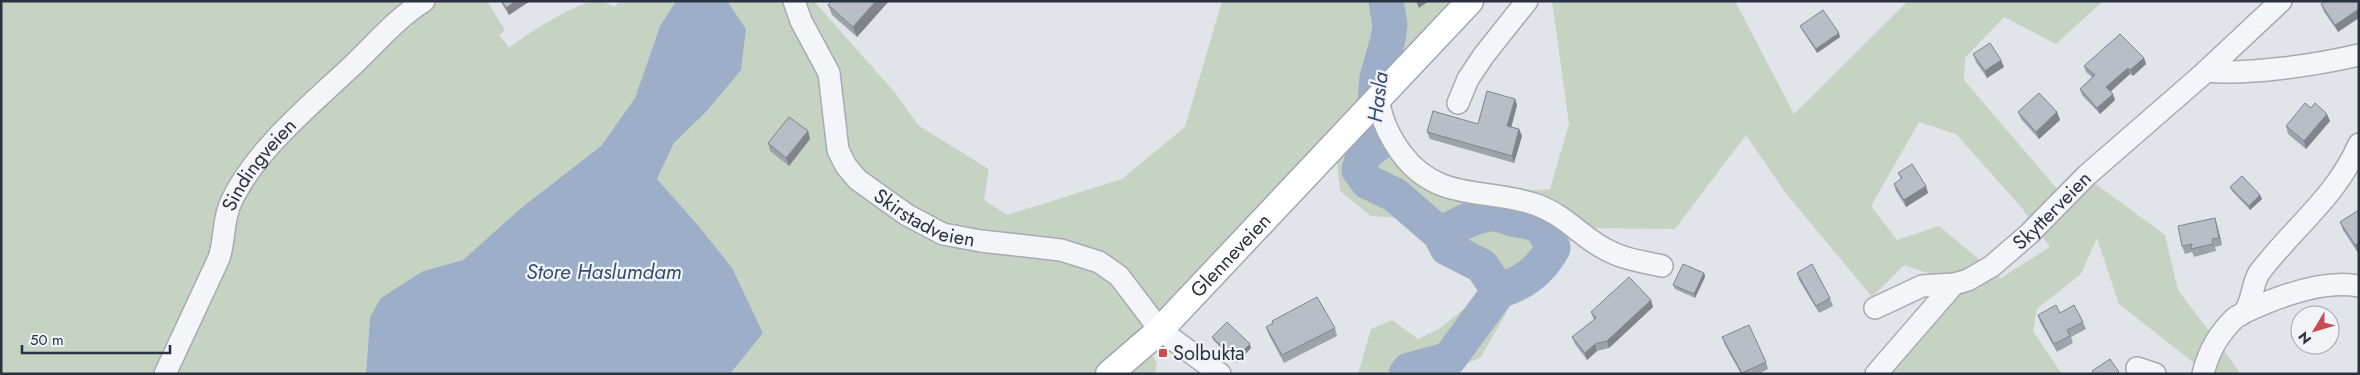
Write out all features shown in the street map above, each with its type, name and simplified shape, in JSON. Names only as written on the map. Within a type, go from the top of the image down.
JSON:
[{"type":"main road","points":[[1378,98],[1470,1]]},
{"type":"main road","name":"Glenneveien","points":[[1109,374],[1160,330],[1378,98]]},
{"type":"street","name":"Sindingveien","points":[[165,374],[219,258],[224,242],[230,203],[242,183],[309,105],[354,64],[388,28],[424,1]]},
{"type":"street","name":"Skirstadveien","points":[[794,1],[805,31],[829,74],[838,150],[846,166],[858,180],[907,215],[943,234],[981,241],[1061,250],[1099,262],[1119,276],[1160,330],[1220,374]]},
{"type":"street","points":[[1458,103],[1468,80],[1484,55],[1527,1]]},
{"type":"street","name":"Skytterveien","points":[[1875,308],[1922,286],[1954,284],[1976,276],[2007,254],[2087,174],[2206,71],[2281,1]]},
{"type":"street","points":[[2206,71],[2226,73],[2328,62],[2359,56]]},
{"type":"street","points":[[1378,98],[1384,126],[1392,140],[1414,169],[1436,184],[1537,205],[1564,218],[1609,252],[1662,266]]},
{"type":"street","points":[[2245,312],[2259,274],[2324,200],[2347,169],[2359,144]]},
{"type":"street","points":[[1876,374],[1954,284]]},
{"type":"street","points":[[2203,374],[2207,359],[2215,343],[2235,318],[2245,312],[2278,297],[2347,284],[2359,286]]},
{"type":"green space","points":[[1,1],[487,1],[505,30],[499,35],[509,48],[548,22],[589,2],[603,2],[614,7],[620,1],[676,1],[660,26],[635,98],[601,146],[521,208],[463,260],[423,271],[370,317],[366,374],[1,374]]},
{"type":"green space","points":[[727,1],[814,1],[896,94],[919,126],[989,169],[984,200],[1007,215],[1122,179],[1185,127],[1222,1],[1456,1],[1149,322],[1141,337],[1157,363],[1155,374],[730,374],[763,332],[697,224],[657,179],[674,143],[706,112]]},
{"type":"green space","points":[[1552,1],[1735,1],[1794,114],[1908,1],[2103,1],[2056,44],[2004,17],[1965,58],[1964,80],[2068,202],[2093,182],[2165,235],[2178,290],[2239,371],[2237,374],[2208,374],[2119,304],[2097,238],[2081,274],[2037,309],[2033,331],[2062,374],[1880,374],[1912,340],[1940,277],[1904,265],[1872,297],[1784,191],[1746,135],[1675,229],[1581,228],[1564,250],[1513,301],[1481,357],[1446,374],[1358,374],[1371,329],[1392,320],[1418,339],[1439,329],[1486,291],[1473,272],[1400,218],[1371,216],[1340,191],[1337,162],[1373,125],[1413,161],[1439,177],[1494,188],[1550,189],[1569,124]],"holes":[[[1919,122],[1956,134],[2021,207],[2050,247],[2001,278],[1939,226],[1897,240],[1871,206]]]},
{"type":"water","name":"Store Haslumdam","points":[[676,1],[727,1],[746,29],[741,70],[706,112],[674,143],[657,179],[697,224],[732,268],[763,333],[730,374],[366,374],[370,317],[381,298],[423,271],[463,260],[521,208],[601,146],[635,98],[660,26]]},
{"type":"building","points":[[502,1],[516,1],[506,8]]},
{"type":"building","points":[[831,1],[876,1],[853,27],[828,5]]},
{"type":"building","points":[[2326,1],[2359,1],[2359,9],[2335,25],[2321,4]]},
{"type":"building","points":[[1823,10],[1839,33],[1816,49],[1800,26]]},
{"type":"building","points":[[2120,34],[2144,58],[2130,70],[2128,68],[2106,87],[2113,94],[2097,108],[2080,89],[2095,75],[2084,66]]},
{"type":"building","points":[[1990,43],[2001,60],[1985,71],[1973,54]]},
{"type":"building","points":[[1487,91],[1515,99],[1507,126],[1519,129],[1512,156],[1427,132],[1433,111],[1478,124]]},
{"type":"building","points":[[2039,93],[2057,112],[2036,132],[2018,112]]},
{"type":"building","points":[[2305,103],[2311,108],[2315,103],[2327,114],[2304,141],[2286,126]]},
{"type":"building","points":[[789,117],[808,131],[786,158],[768,143]]},
{"type":"building","points":[[1912,164],[1926,186],[1904,200],[1894,184],[1902,178],[1898,173]]},
{"type":"building","points":[[2242,176],[2260,195],[2249,206],[2230,187]]},
{"type":"building","points":[[2359,210],[2359,243],[2355,245],[2340,222]]},
{"type":"building","points":[[2215,218],[2219,238],[2212,239],[2213,244],[2191,249],[2192,244],[2182,246],[2178,226]]},
{"type":"building","points":[[1683,264],[1704,273],[1694,294],[1673,285]]},
{"type":"building","points":[[1812,264],[1830,298],[1816,306],[1797,273]]},
{"type":"building","points":[[1629,277],[1651,300],[1607,341],[1595,344],[1585,353],[1572,337],[1596,318],[1591,312]]},
{"type":"building","points":[[1317,297],[1335,328],[1282,355],[1266,327],[1273,323],[1272,321]]},
{"type":"building","points":[[2056,305],[2060,313],[2074,305],[2083,322],[2067,330],[2070,336],[2054,344],[2038,315]]},
{"type":"building","points":[[1227,322],[1250,344],[1235,359],[1212,337]]},
{"type":"building","points":[[1749,325],[1766,362],[1742,373],[1722,337]]},
{"type":"building","points":[[2110,359],[2119,372],[2116,374],[2094,374],[2092,371]]},
{"type":"waterway","name":"Hasla","points":[[1386,1],[1390,25],[1377,78],[1372,129],[1379,143],[1363,155],[1359,170],[1368,182],[1395,195],[1440,234],[1447,248],[1482,266],[1499,291],[1449,359],[1409,370],[1406,374]]},
{"type":"waterway","name":"Hasla","points":[[1440,234],[1466,221],[1488,214],[1496,214],[1529,222],[1542,229],[1553,248],[1548,256],[1530,275],[1499,291]]},
{"type":"place","name":"Solbukta","points":[[1163,353]]}]
